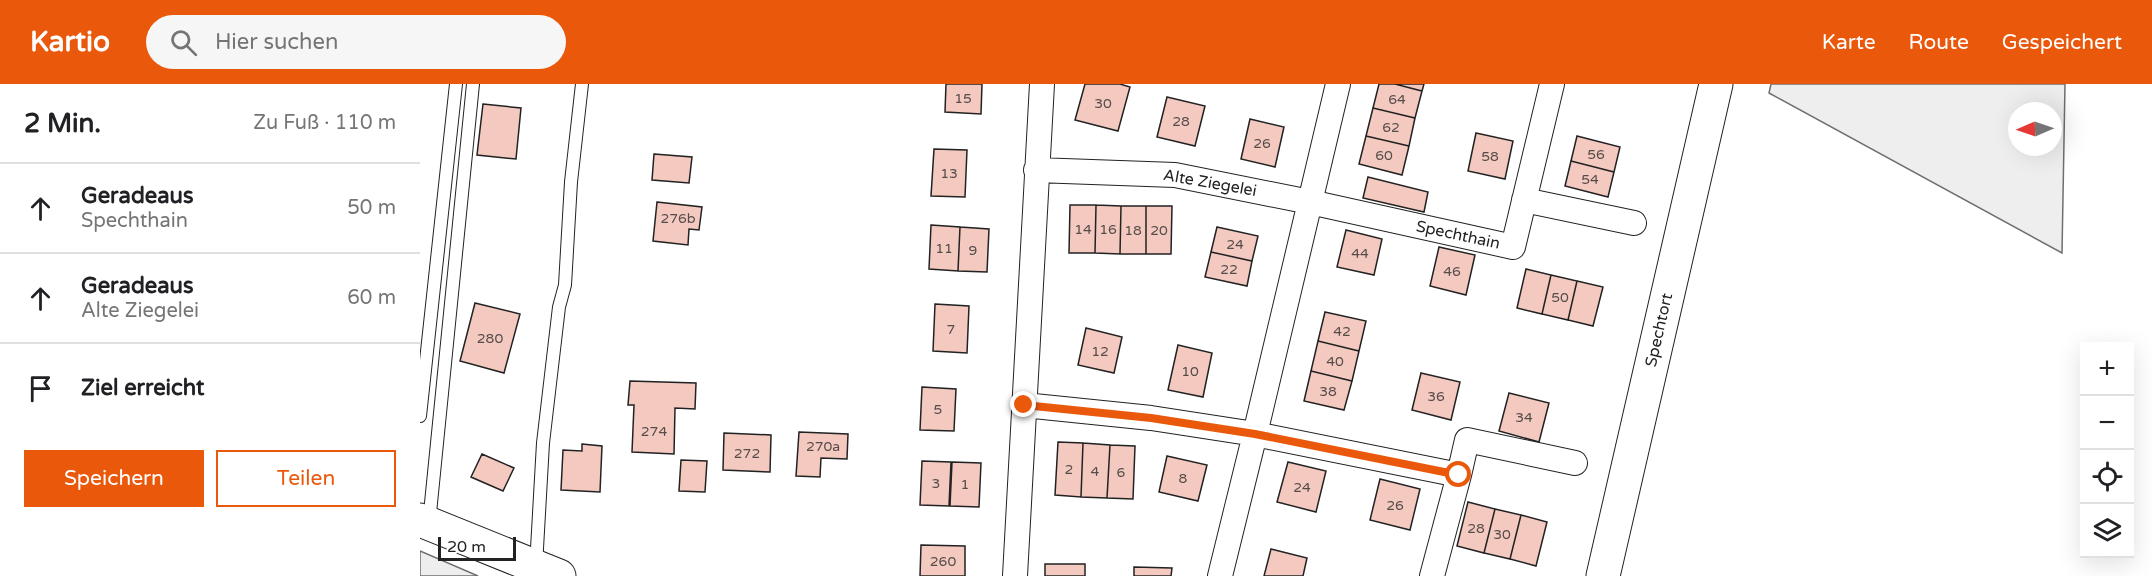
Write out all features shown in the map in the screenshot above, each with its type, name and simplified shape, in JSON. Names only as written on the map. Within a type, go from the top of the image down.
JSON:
[{"type":"street","points":[[1015,576],[1042,84]]},
{"type":"street","points":[[1220,576],[1338,84]]},
{"type":"street","name":"Spechthain","points":[[1310,202],[1513,247],[1552,84]]},
{"type":"street","name":"Spechtort","points":[[1603,576],[1716,84]]},
{"type":"street","name":"Alte Ziegelei","points":[[1036,170],[1175,175],[1310,202]]},
{"type":"street","points":[[1524,200],[1634,223]]},
{"type":"street","points":[[1024,405],[1151,418],[1255,434],[1459,475]]},
{"type":"street","points":[[1431,576],[1467,440],[1575,463]]},
{"type":"street","points":[[425,522],[547,571]]},
{"type":"lane","points":[[420,416],[456,84]]},
{"type":"lane","points":[[425,522],[473,84]]},
{"type":"lane","points":[[547,571],[543,443],[559,307],[565,285],[571,182],[582,84]]},
{"type":"shaded area","points":[[1771,84],[2065,84],[2062,253],[1769,93]]},
{"type":"shaded area","points":[[420,551],[478,576],[420,576]]},
{"type":"building","points":[[946,84],[982,84],[981,114],[945,112]]},
{"type":"building","points":[[1085,84],[1120,84],[1130,87],[1118,131],[1075,120]]},
{"type":"building","points":[[1379,84],[1395,84],[1422,91],[1415,118],[1373,108]]},
{"type":"building","points":[[1395,84],[1424,84],[1422,91]]},
{"type":"building","points":[[1167,97],[1205,106],[1195,146],[1157,137]]},
{"type":"building","points":[[483,104],[521,108],[516,159],[477,155]]},
{"type":"building","points":[[1373,108],[1415,118],[1409,146],[1366,136]]},
{"type":"building","points":[[1250,119],[1284,127],[1275,167],[1241,159]]},
{"type":"building","points":[[1476,133],[1513,141],[1505,179],[1468,171]]},
{"type":"building","points":[[1366,136],[1409,146],[1402,175],[1359,164]]},
{"type":"building","points":[[1577,136],[1620,147],[1614,172],[1571,161]]},
{"type":"building","points":[[934,149],[967,150],[965,197],[931,196]]},
{"type":"building","points":[[654,154],[692,157],[689,183],[652,180]]},
{"type":"building","points":[[1571,161],[1614,172],[1608,197],[1565,186]]},
{"type":"building","points":[[1368,177],[1428,192],[1424,212],[1363,198]]},
{"type":"building","points":[[657,202],[702,207],[699,230],[689,229],[688,245],[653,241]]},
{"type":"building","points":[[1070,205],[1096,205],[1095,253],[1069,253]]},
{"type":"building","points":[[1096,205],[1121,206],[1120,254],[1095,253]]},
{"type":"building","points":[[1121,206],[1146,206],[1146,254],[1120,254]]},
{"type":"building","points":[[1146,206],[1172,206],[1171,254],[1146,254]]},
{"type":"building","points":[[931,225],[960,227],[958,271],[929,269]]},
{"type":"building","points":[[960,227],[989,229],[987,272],[958,271]]},
{"type":"building","points":[[1217,227],[1258,236],[1252,261],[1211,252]]},
{"type":"building","points":[[1346,230],[1382,239],[1374,275],[1337,267]]},
{"type":"building","points":[[1439,247],[1475,255],[1466,295],[1430,286]]},
{"type":"building","points":[[1211,252],[1252,261],[1247,286],[1205,277]]},
{"type":"building","points":[[1526,269],[1551,275],[1542,314],[1517,308]]},
{"type":"building","points":[[1551,275],[1577,281],[1568,320],[1542,314]]},
{"type":"building","points":[[1577,281],[1603,287],[1593,326],[1568,320]]},
{"type":"building","points":[[475,303],[520,314],[504,373],[460,361]]},
{"type":"building","points":[[935,304],[969,306],[967,353],[933,351]]},
{"type":"building","points":[[1325,312],[1366,321],[1359,351],[1318,341]]},
{"type":"building","points":[[1086,328],[1122,337],[1114,373],[1078,365]]},
{"type":"building","points":[[1318,341],[1359,351],[1352,381],[1311,371]]},
{"type":"building","points":[[1178,345],[1212,353],[1203,397],[1168,390]]},
{"type":"building","points":[[1311,371],[1352,381],[1344,410],[1304,401]]},
{"type":"building","points":[[1421,373],[1460,382],[1451,420],[1412,410]]},
{"type":"building","points":[[630,381],[696,383],[695,409],[675,408],[674,454],[632,452],[634,405],[628,405]]},
{"type":"building","points":[[922,387],[956,389],[954,431],[920,430]]},
{"type":"building","points":[[1509,393],[1549,403],[1539,442],[1499,431]]},
{"type":"building","points":[[799,432],[848,434],[847,459],[821,458],[820,477],[796,476]]},
{"type":"building","points":[[724,433],[771,435],[770,472],[723,470]]},
{"type":"building","points":[[1058,442],[1083,443],[1081,497],[1055,495]]},
{"type":"building","points":[[1083,443],[1110,445],[1107,498],[1081,497]]},
{"type":"building","points":[[582,444],[602,446],[600,492],[561,490],[563,450],[582,451]]},
{"type":"building","points":[[1110,445],[1135,446],[1133,499],[1107,498]]},
{"type":"building","points":[[482,454],[514,468],[503,491],[471,477]]},
{"type":"building","points":[[1167,456],[1207,465],[1198,501],[1159,492]]},
{"type":"building","points":[[681,460],[707,461],[705,492],[679,491]]},
{"type":"building","points":[[922,461],[951,462],[949,506],[920,505]]},
{"type":"building","points":[[952,462],[981,463],[979,507],[950,506]]},
{"type":"building","points":[[1288,462],[1326,471],[1316,512],[1277,502]]},
{"type":"building","points":[[1380,479],[1420,489],[1410,530],[1370,520]]},
{"type":"building","points":[[1468,502],[1495,509],[1484,553],[1457,546]]},
{"type":"building","points":[[1495,509],[1521,515],[1510,559],[1484,553]]},
{"type":"building","points":[[1521,515],[1547,522],[1536,566],[1510,559]]},
{"type":"building","points":[[921,545],[965,546],[965,576],[920,576]]},
{"type":"building","points":[[1271,549],[1307,558],[1303,576],[1264,576]]},
{"type":"building","points":[[1045,564],[1085,564],[1085,576],[1045,576]]},
{"type":"building","points":[[1134,567],[1172,568],[1171,576],[1134,576]]},
{"type":"route","points":[[1024,405],[1151,418],[1255,434],[1459,475]]}]
